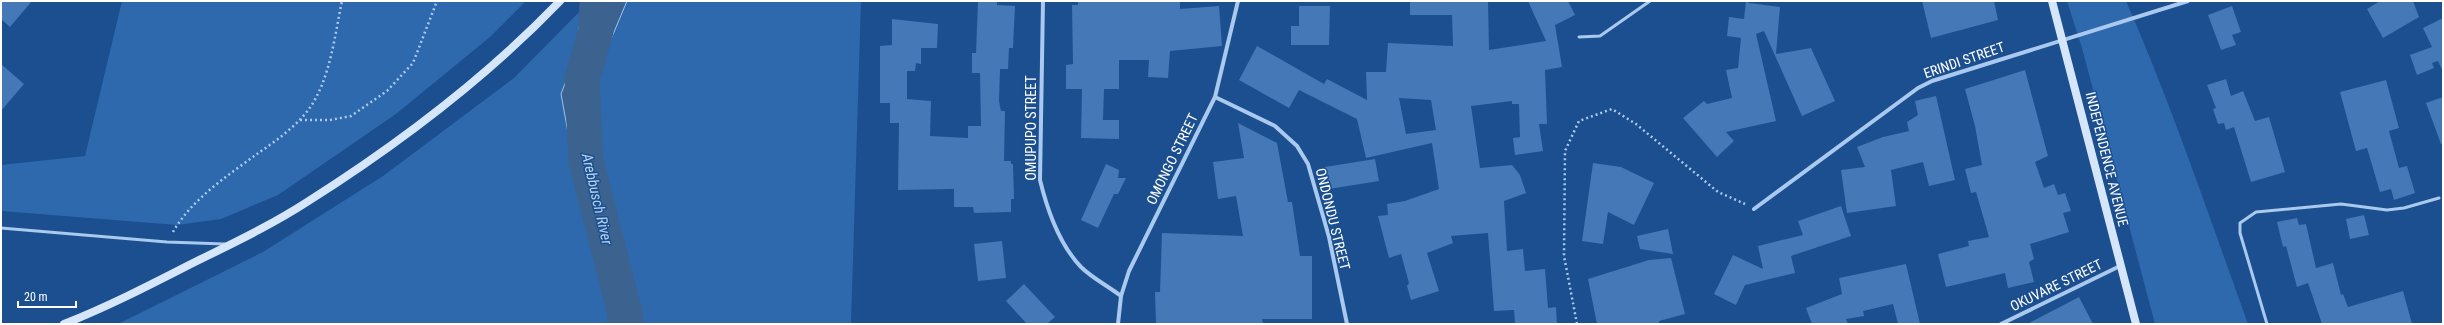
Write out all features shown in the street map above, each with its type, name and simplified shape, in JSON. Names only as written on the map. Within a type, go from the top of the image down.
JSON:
[{"type":"main road","points":[[64,324],[102,309],[230,244],[306,203],[405,134],[511,48],[560,1]]},
{"type":"main road","name":"INDEPENDENCE AVENUE","points":[[2052,1],[2064,39],[2120,266],[2136,324]]},
{"type":"street","name":"OMUPUPO STREET","points":[[1043,1],[1040,180],[1045,199],[1057,230],[1081,266],[1121,296]]},
{"type":"street","name":"OMONGO STREET","points":[[1118,324],[1121,296],[1129,271],[1215,97],[1238,1]]},
{"type":"street","name":"ERINDI STREET","points":[[1754,209],[1918,88],[1932,81],[2188,1]]},
{"type":"street","name":"ONDONDU STREET","points":[[1215,97],[1275,126],[1297,146],[1308,164],[1328,237],[1347,324]]},
{"type":"street","name":"OKUVARE STREET","points":[[2001,324],[2120,266]]},
{"type":"lane","points":[[1579,37],[1600,36],[1650,1]]},
{"type":"lane","points":[[2267,324],[2240,233],[2240,223],[2245,219],[2256,212],[2341,204],[2387,210],[2398,209],[2439,198]]},
{"type":"lane","points":[[1,228],[167,242],[230,244]]},
{"type":"path","points":[[167,242],[177,225],[197,202],[300,120],[313,103],[326,73],[342,1]]},
{"type":"path","points":[[300,120],[330,120],[351,116],[387,91],[414,63],[437,1]]},
{"type":"path","points":[[1577,324],[1564,256],[1565,151],[1579,121],[1612,110],[1636,124],[1718,192],[1754,209]]},
{"type":"shaded area","points":[[122,1],[526,1],[490,37],[396,114],[278,195],[221,219],[177,225],[1,211],[1,165],[85,156]]},
{"type":"shaded area","points":[[581,1],[627,1],[599,68],[593,132],[569,138],[561,94],[574,60],[580,23]]},
{"type":"shaded area","points":[[590,1],[861,1],[851,324],[118,324],[263,252],[383,176],[514,78]]},
{"type":"shaded area","points":[[2067,1],[2126,1],[2175,121],[2248,324],[2155,324],[2082,48]]},
{"type":"building","points":[[1,1],[32,1],[10,27],[1,19]]},
{"type":"building","points":[[978,1],[997,1],[997,5],[1015,6],[1013,48],[1009,48],[1008,69],[1000,69],[999,101],[1001,111],[1005,111],[1004,161],[1011,161],[1011,164],[1013,164],[1014,199],[1011,199],[1011,212],[974,213],[973,207],[954,207],[954,189],[898,190],[899,123],[890,123],[890,103],[880,103],[880,46],[892,45],[892,19],[938,24],[937,48],[921,48],[921,64],[916,63],[915,71],[907,71],[907,99],[931,101],[930,136],[968,138],[968,126],[981,126],[980,73],[972,73],[972,53],[976,53]]},
{"type":"building","points":[[1078,1],[1180,1],[1180,9],[1219,6],[1222,46],[1170,51],[1168,78],[1148,77],[1149,60],[1119,60],[1119,89],[1104,89],[1103,120],[1119,120],[1119,139],[1081,138],[1082,89],[1066,89],[1066,65],[1073,64],[1072,5],[1078,5]]},
{"type":"building","points":[[1410,1],[1488,1],[1489,50],[1546,41],[1528,1],[1568,1],[1575,15],[1555,25],[1562,67],[1545,70],[1547,124],[1539,124],[1543,151],[1515,155],[1513,138],[1520,137],[1519,104],[1512,104],[1512,101],[1471,106],[1480,168],[1512,165],[1520,175],[1526,193],[1504,201],[1507,251],[1523,249],[1525,271],[1545,269],[1548,308],[1556,307],[1557,324],[1515,324],[1514,310],[1494,311],[1488,233],[1451,236],[1453,243],[1427,253],[1439,291],[1411,300],[1407,286],[1409,283],[1401,254],[1389,258],[1378,216],[1388,215],[1387,204],[1405,201],[1439,189],[1432,143],[1366,158],[1357,119],[1299,90],[1289,108],[1239,80],[1257,46],[1324,84],[1327,79],[1367,100],[1366,72],[1386,72],[1388,43],[1453,46],[1452,15],[1410,15]],"holes":[[[1399,98],[1431,100],[1436,130],[1406,134]]]},
{"type":"building","points":[[1746,1],[1749,3],[1780,7],[1776,54],[1811,48],[1835,101],[1802,116],[1764,31],[1756,34],[1776,121],[1726,132],[1734,141],[1717,157],[1683,118],[1704,101],[1707,104],[1732,98],[1726,70],[1738,68],[1741,38],[1727,36],[1729,17],[1744,19]]},
{"type":"building","points":[[1922,1],[1994,1],[1998,20],[1931,38]]},
{"type":"building","points":[[2380,1],[2413,1],[2419,17],[2383,38],[2367,9]]},
{"type":"building","points":[[1299,6],[1330,6],[1329,45],[1291,45],[1291,26],[1299,26]]},
{"type":"building","points":[[2232,6],[2241,32],[2232,35],[2236,45],[2221,50],[2208,15]]},
{"type":"building","points":[[2443,18],[2443,72],[2438,61],[2432,63],[2434,68],[2417,75],[2410,55],[2432,47],[2423,28]]},
{"type":"building","points":[[1,64],[24,84],[1,111]]},
{"type":"building","points":[[2025,70],[2048,156],[2035,162],[2044,188],[2054,184],[2058,195],[2065,193],[2071,211],[2063,213],[2069,232],[2030,244],[2034,259],[2029,262],[2034,282],[2008,288],[2005,273],[1946,287],[1938,254],[1969,246],[1968,241],[1989,237],[1976,192],[1971,193],[1965,169],[1982,165],[1975,126],[1965,89]]},
{"type":"building","points":[[2226,79],[2231,96],[2243,91],[2255,121],[2269,117],[2285,172],[2251,182],[2234,127],[2226,130],[2224,123],[2218,124],[2213,109],[2216,108],[2207,85]]},
{"type":"building","points":[[2386,80],[2399,128],[2389,131],[2399,168],[2407,166],[2415,193],[2394,200],[2391,189],[2380,192],[2367,148],[2356,151],[2340,92]]},
{"type":"building","points":[[1936,96],[1955,180],[1929,186],[1923,162],[1891,170],[1896,206],[1847,213],[1841,170],[1865,167],[1857,147],[1883,137],[1909,131],[1907,122],[1918,115],[1915,101]]},
{"type":"building","points":[[2443,97],[2443,144],[2441,144],[2426,103]]},
{"type":"building","points":[[1238,123],[1277,143],[1288,202],[1292,202],[1300,256],[1312,256],[1312,319],[1262,319],[1263,324],[1156,324],[1155,292],[1160,292],[1162,233],[1243,236],[1236,196],[1218,199],[1213,162],[1244,158]]},
{"type":"building","points":[[1375,159],[1379,181],[1329,189],[1325,167]]},
{"type":"building","points":[[1593,163],[1621,167],[1654,183],[1634,225],[1608,212],[1603,244],[1582,241]]},
{"type":"building","points":[[1106,164],[1119,170],[1118,178],[1126,178],[1118,194],[1114,194],[1098,228],[1081,220]]},
{"type":"building","points":[[1841,206],[1851,236],[1791,256],[1795,273],[1745,285],[1736,305],[1714,294],[1733,255],[1763,269],[1758,246],[1803,235],[1798,221]]},
{"type":"building","points":[[2364,215],[2369,235],[2350,239],[2346,219]]},
{"type":"building","points":[[2297,218],[2299,225],[2306,224],[2316,268],[2333,263],[2341,295],[2343,294],[2348,307],[2403,291],[2412,324],[2322,324],[2308,283],[2297,287],[2286,246],[2283,247],[2277,222]]},
{"type":"building","points":[[1668,229],[1673,254],[1640,249],[1637,236]]},
{"type":"building","points":[[1002,241],[1006,278],[978,281],[974,244]]},
{"type":"building","points":[[1671,258],[1685,314],[1659,321],[1659,324],[1597,324],[1588,279],[1649,260]]},
{"type":"building","points":[[1906,264],[1920,324],[1898,324],[1893,304],[1863,311],[1864,316],[1846,319],[1848,324],[1812,324],[1806,308],[1842,294],[1839,278]]},
{"type":"building","points":[[1024,284],[1055,317],[1047,324],[1027,324],[1006,301]]},
{"type":"building","points":[[2079,297],[2093,324],[2027,324]]},
{"type":"waterway","name":"Arebbusch River","points":[[597,1],[596,31],[582,79],[586,161],[626,317],[624,324]]}]
